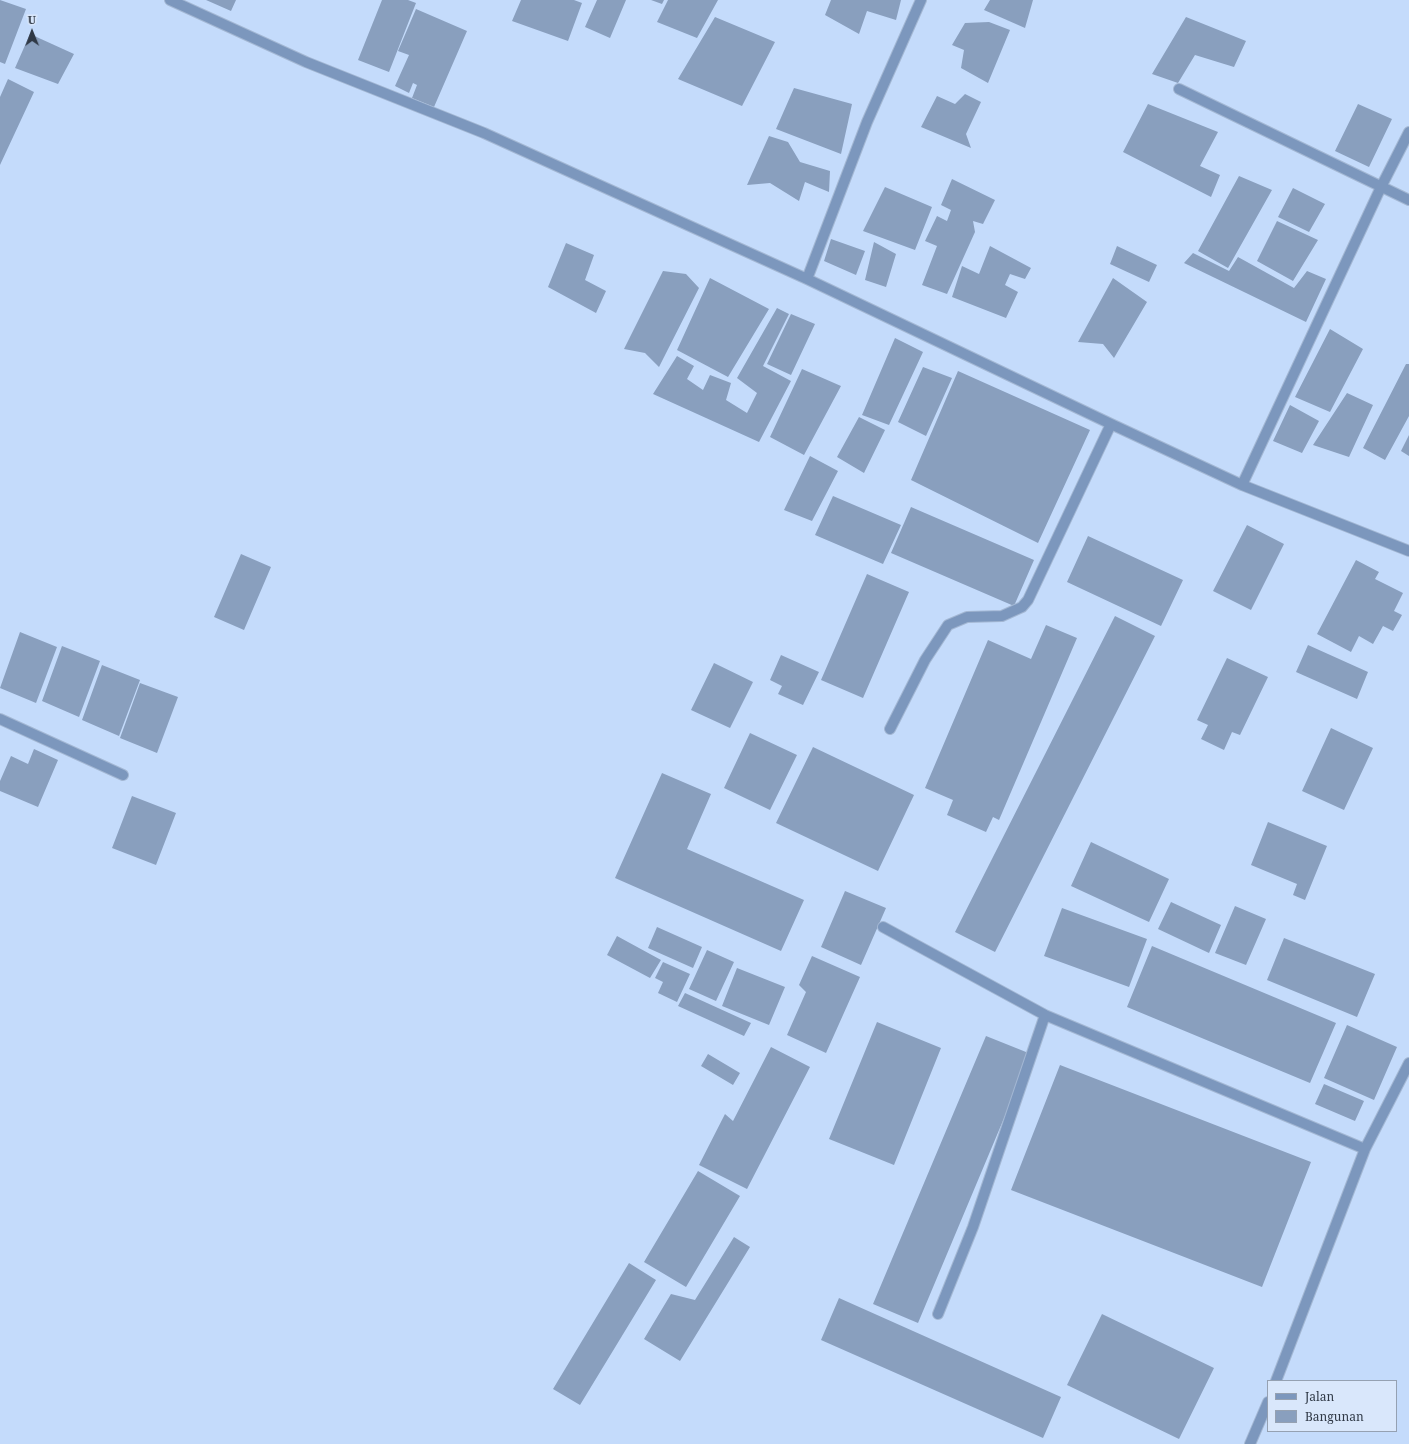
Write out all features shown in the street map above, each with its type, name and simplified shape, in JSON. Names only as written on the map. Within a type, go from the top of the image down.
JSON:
[{"type":"street","points":[[170,0],[306,62],[484,133],[807,279],[1242,485],[1409,551]]},
{"type":"street","points":[[807,279],[867,122],[921,0]]},
{"type":"street","points":[[1179,89],[1409,200]]},
{"type":"street","points":[[1242,485],[1381,187],[1409,132]]},
{"type":"street","points":[[890,729],[925,660],[948,625],[967,617],[1002,616],[1022,606],[1028,600],[1111,424]]},
{"type":"street","points":[[0,719],[123,775]]},
{"type":"street","points":[[883,927],[1046,1015],[1365,1149]]},
{"type":"street","points":[[938,1314],[973,1227],[1046,1015]]},
{"type":"street","points":[[1276,1380],[1365,1149],[1409,1063]]},
{"type":"street","points":[[1250,1444],[1267,1404]]},
{"type":"building","points":[[0,0],[26,9],[5,64],[0,62]]},
{"type":"building","points":[[206,0],[236,0],[231,11]]},
{"type":"building","points":[[382,0],[408,0],[416,3],[389,72],[358,60]]},
{"type":"building","points":[[521,0],[574,0],[582,3],[568,41],[512,21]]},
{"type":"building","points":[[597,0],[626,0],[610,38],[585,27]]},
{"type":"building","points":[[651,0],[664,0],[662,4]]},
{"type":"building","points":[[668,0],[718,0],[697,38],[657,22]]},
{"type":"building","points":[[831,0],[901,0],[896,20],[867,11],[859,34],[825,15]]},
{"type":"building","points":[[990,0],[1033,0],[1025,28],[984,10]]},
{"type":"building","points":[[416,9],[467,31],[434,107],[412,98],[417,85],[413,83],[409,93],[395,86],[409,55],[398,51]]},
{"type":"building","points":[[715,17],[775,42],[742,106],[678,79]]},
{"type":"building","points":[[1186,17],[1246,41],[1234,67],[1195,55],[1178,83],[1152,74]]},
{"type":"building","points":[[989,22],[1010,30],[988,83],[961,68],[964,50],[952,45],[965,23]]},
{"type":"building","points":[[30,34],[74,54],[58,84],[15,68]]},
{"type":"building","points":[[8,79],[34,92],[0,165],[0,97]]},
{"type":"building","points":[[794,88],[852,104],[841,154],[776,129]]},
{"type":"building","points":[[965,94],[981,102],[966,134],[971,148],[921,127],[937,96],[955,104]]},
{"type":"building","points":[[1148,104],[1218,132],[1200,166],[1220,175],[1211,197],[1123,152]]},
{"type":"building","points":[[1358,104],[1392,119],[1369,167],[1335,151]]},
{"type":"building","points":[[769,136],[788,142],[800,162],[830,171],[829,192],[805,182],[799,201],[770,183],[747,185]]},
{"type":"building","points":[[1239,176],[1272,190],[1228,268],[1198,251]]},
{"type":"building","points":[[952,179],[995,200],[983,224],[973,221],[975,232],[947,294],[922,285],[937,246],[925,241],[937,216],[947,221],[951,210],[941,205]]},
{"type":"building","points":[[885,187],[932,207],[915,250],[863,231]]},
{"type":"building","points":[[1293,188],[1325,204],[1309,232],[1278,217]]},
{"type":"building","points":[[1277,221],[1318,240],[1293,281],[1257,261]]},
{"type":"building","points":[[831,239],[865,251],[856,275],[824,261]]},
{"type":"building","points":[[874,242],[896,254],[886,287],[865,280]]},
{"type":"building","points":[[566,243],[594,255],[585,280],[606,291],[596,313],[548,287]]},
{"type":"building","points":[[990,246],[1031,268],[1025,279],[1010,274],[1005,285],[1018,292],[1006,318],[952,297],[962,266],[979,274]]},
{"type":"building","points":[[1117,246],[1157,265],[1149,282],[1110,264]]},
{"type":"building","points":[[1193,253],[1229,271],[1238,257],[1294,288],[1307,271],[1326,279],[1306,322],[1184,263]]},
{"type":"building","points":[[663,271],[686,274],[699,288],[659,367],[645,353],[624,349]]},
{"type":"building","points":[[710,278],[769,309],[728,377],[677,350]]},
{"type":"building","points":[[1113,278],[1147,302],[1114,358],[1103,344],[1078,342]]},
{"type":"building","points":[[777,308],[789,314],[763,366],[791,381],[759,442],[653,394],[677,356],[694,366],[687,379],[703,390],[710,375],[731,383],[726,400],[747,413],[757,393],[737,378]]},
{"type":"building","points":[[791,314],[815,324],[791,375],[767,364]]},
{"type":"building","points":[[1330,329],[1363,349],[1330,412],[1295,397]]},
{"type":"building","points":[[895,338],[923,352],[889,425],[862,415]]},
{"type":"building","points":[[1406,364],[1409,364],[1409,416],[1385,460],[1363,448]]},
{"type":"building","points":[[923,367],[952,378],[926,436],[898,422]]},
{"type":"building","points":[[802,369],[841,386],[804,455],[770,437]]},
{"type":"building","points":[[958,371],[1090,430],[1038,543],[911,480]]},
{"type":"building","points":[[1347,393],[1373,405],[1349,457],[1313,445]]},
{"type":"building","points":[[1290,405],[1319,421],[1302,453],[1273,441]]},
{"type":"building","points":[[859,417],[885,430],[864,473],[837,457]]},
{"type":"building","points":[[1409,435],[1409,456],[1401,451]]},
{"type":"building","points":[[810,456],[838,471],[812,521],[784,510]]},
{"type":"building","points":[[833,496],[901,525],[883,564],[815,535]]},
{"type":"building","points":[[911,507],[1034,560],[1014,606],[891,553]]},
{"type":"building","points":[[1247,525],[1284,544],[1251,610],[1213,591]]},
{"type":"building","points":[[1088,536],[1183,580],[1161,626],[1067,582]]},
{"type":"building","points":[[241,554],[271,567],[244,630],[214,617]]},
{"type":"building","points":[[1356,560],[1379,572],[1375,579],[1403,593],[1394,611],[1402,615],[1393,631],[1383,626],[1373,644],[1359,636],[1351,652],[1317,634]]},
{"type":"building","points":[[867,574],[909,592],[863,698],[821,680]]},
{"type":"building","points":[[1115,616],[1155,636],[995,952],[955,932]]},
{"type":"building","points":[[1046,625],[1077,638],[999,820],[993,817],[986,832],[947,815],[953,800],[925,788],[988,640],[1031,659]]},
{"type":"building","points":[[20,632],[57,647],[36,703],[0,688]]},
{"type":"building","points":[[1308,645],[1368,672],[1357,699],[1296,672]]},
{"type":"building","points":[[62,646],[100,661],[79,717],[42,701]]},
{"type":"building","points":[[781,655],[819,672],[803,705],[778,694],[782,686],[770,680]]},
{"type":"building","points":[[1227,658],[1268,677],[1240,735],[1232,732],[1224,750],[1201,739],[1208,725],[1197,720]]},
{"type":"building","points":[[714,663],[753,682],[730,728],[691,710]]},
{"type":"building","points":[[102,665],[140,680],[119,736],[82,720]]},
{"type":"building","points":[[140,683],[178,697],[157,753],[120,738]]},
{"type":"building","points":[[1331,728],[1373,748],[1344,810],[1302,791]]},
{"type":"building","points":[[750,733],[797,755],[770,810],[724,788]]},
{"type":"building","points":[[813,747],[914,795],[878,871],[776,823]]},
{"type":"building","points":[[34,749],[58,760],[38,807],[0,791],[0,781],[11,756],[28,764]]},
{"type":"building","points":[[662,773],[711,794],[687,849],[804,900],[781,951],[615,878]]},
{"type":"building","points":[[132,796],[176,813],[156,865],[112,848]]},
{"type":"building","points":[[1268,822],[1327,846],[1305,900],[1293,895],[1297,884],[1251,865]]},
{"type":"building","points":[[1091,842],[1169,879],[1149,922],[1071,886]]},
{"type":"building","points":[[845,891],[886,908],[861,965],[821,947]]},
{"type":"building","points":[[1171,902],[1221,925],[1209,953],[1158,929]]},
{"type":"building","points":[[1235,906],[1266,919],[1246,965],[1215,953]]},
{"type":"building","points":[[1062,908],[1147,939],[1129,987],[1044,956]]},
{"type":"building","points":[[657,927],[702,947],[693,968],[648,948]]},
{"type":"building","points":[[617,936],[661,960],[650,978],[607,955]]},
{"type":"building","points":[[1284,938],[1375,974],[1357,1017],[1267,980]]},
{"type":"building","points":[[1152,946],[1336,1023],[1310,1083],[1127,1007]]},
{"type":"building","points":[[707,950],[734,962],[716,1001],[689,989]]},
{"type":"building","points":[[812,956],[860,977],[826,1053],[787,1035],[806,992],[799,985]]},
{"type":"building","points":[[663,962],[690,974],[677,1002],[658,993],[663,982],[655,978]]},
{"type":"building","points":[[737,968],[785,987],[769,1025],[722,1006]]},
{"type":"building","points":[[685,993],[751,1023],[744,1036],[678,1006]]},
{"type":"building","points":[[877,1022],[941,1048],[894,1165],[829,1139]]},
{"type":"building","points":[[1347,1025],[1397,1047],[1374,1100],[1324,1078]]},
{"type":"building","points":[[986,1036],[1031,1054],[918,1323],[873,1304]]},
{"type":"building","points":[[771,1047],[810,1067],[747,1189],[699,1165],[725,1114],[733,1121]]},
{"type":"building","points":[[708,1054],[740,1073],[733,1085],[701,1066]]},
{"type":"building","points":[[1060,1065],[1311,1162],[1262,1287],[1011,1190]]},
{"type":"building","points":[[1324,1084],[1364,1101],[1355,1121],[1315,1104]]},
{"type":"building","points":[[698,1171],[740,1196],[686,1287],[644,1262]]},
{"type":"building","points":[[734,1237],[750,1247],[680,1361],[644,1339],[671,1294],[695,1300]]},
{"type":"building","points":[[629,1263],[656,1280],[580,1405],[553,1389]]},
{"type":"building","points":[[839,1298],[1061,1397],[1043,1438],[821,1340]]},
{"type":"building","points":[[1102,1314],[1214,1368],[1179,1439],[1067,1385]]}]
